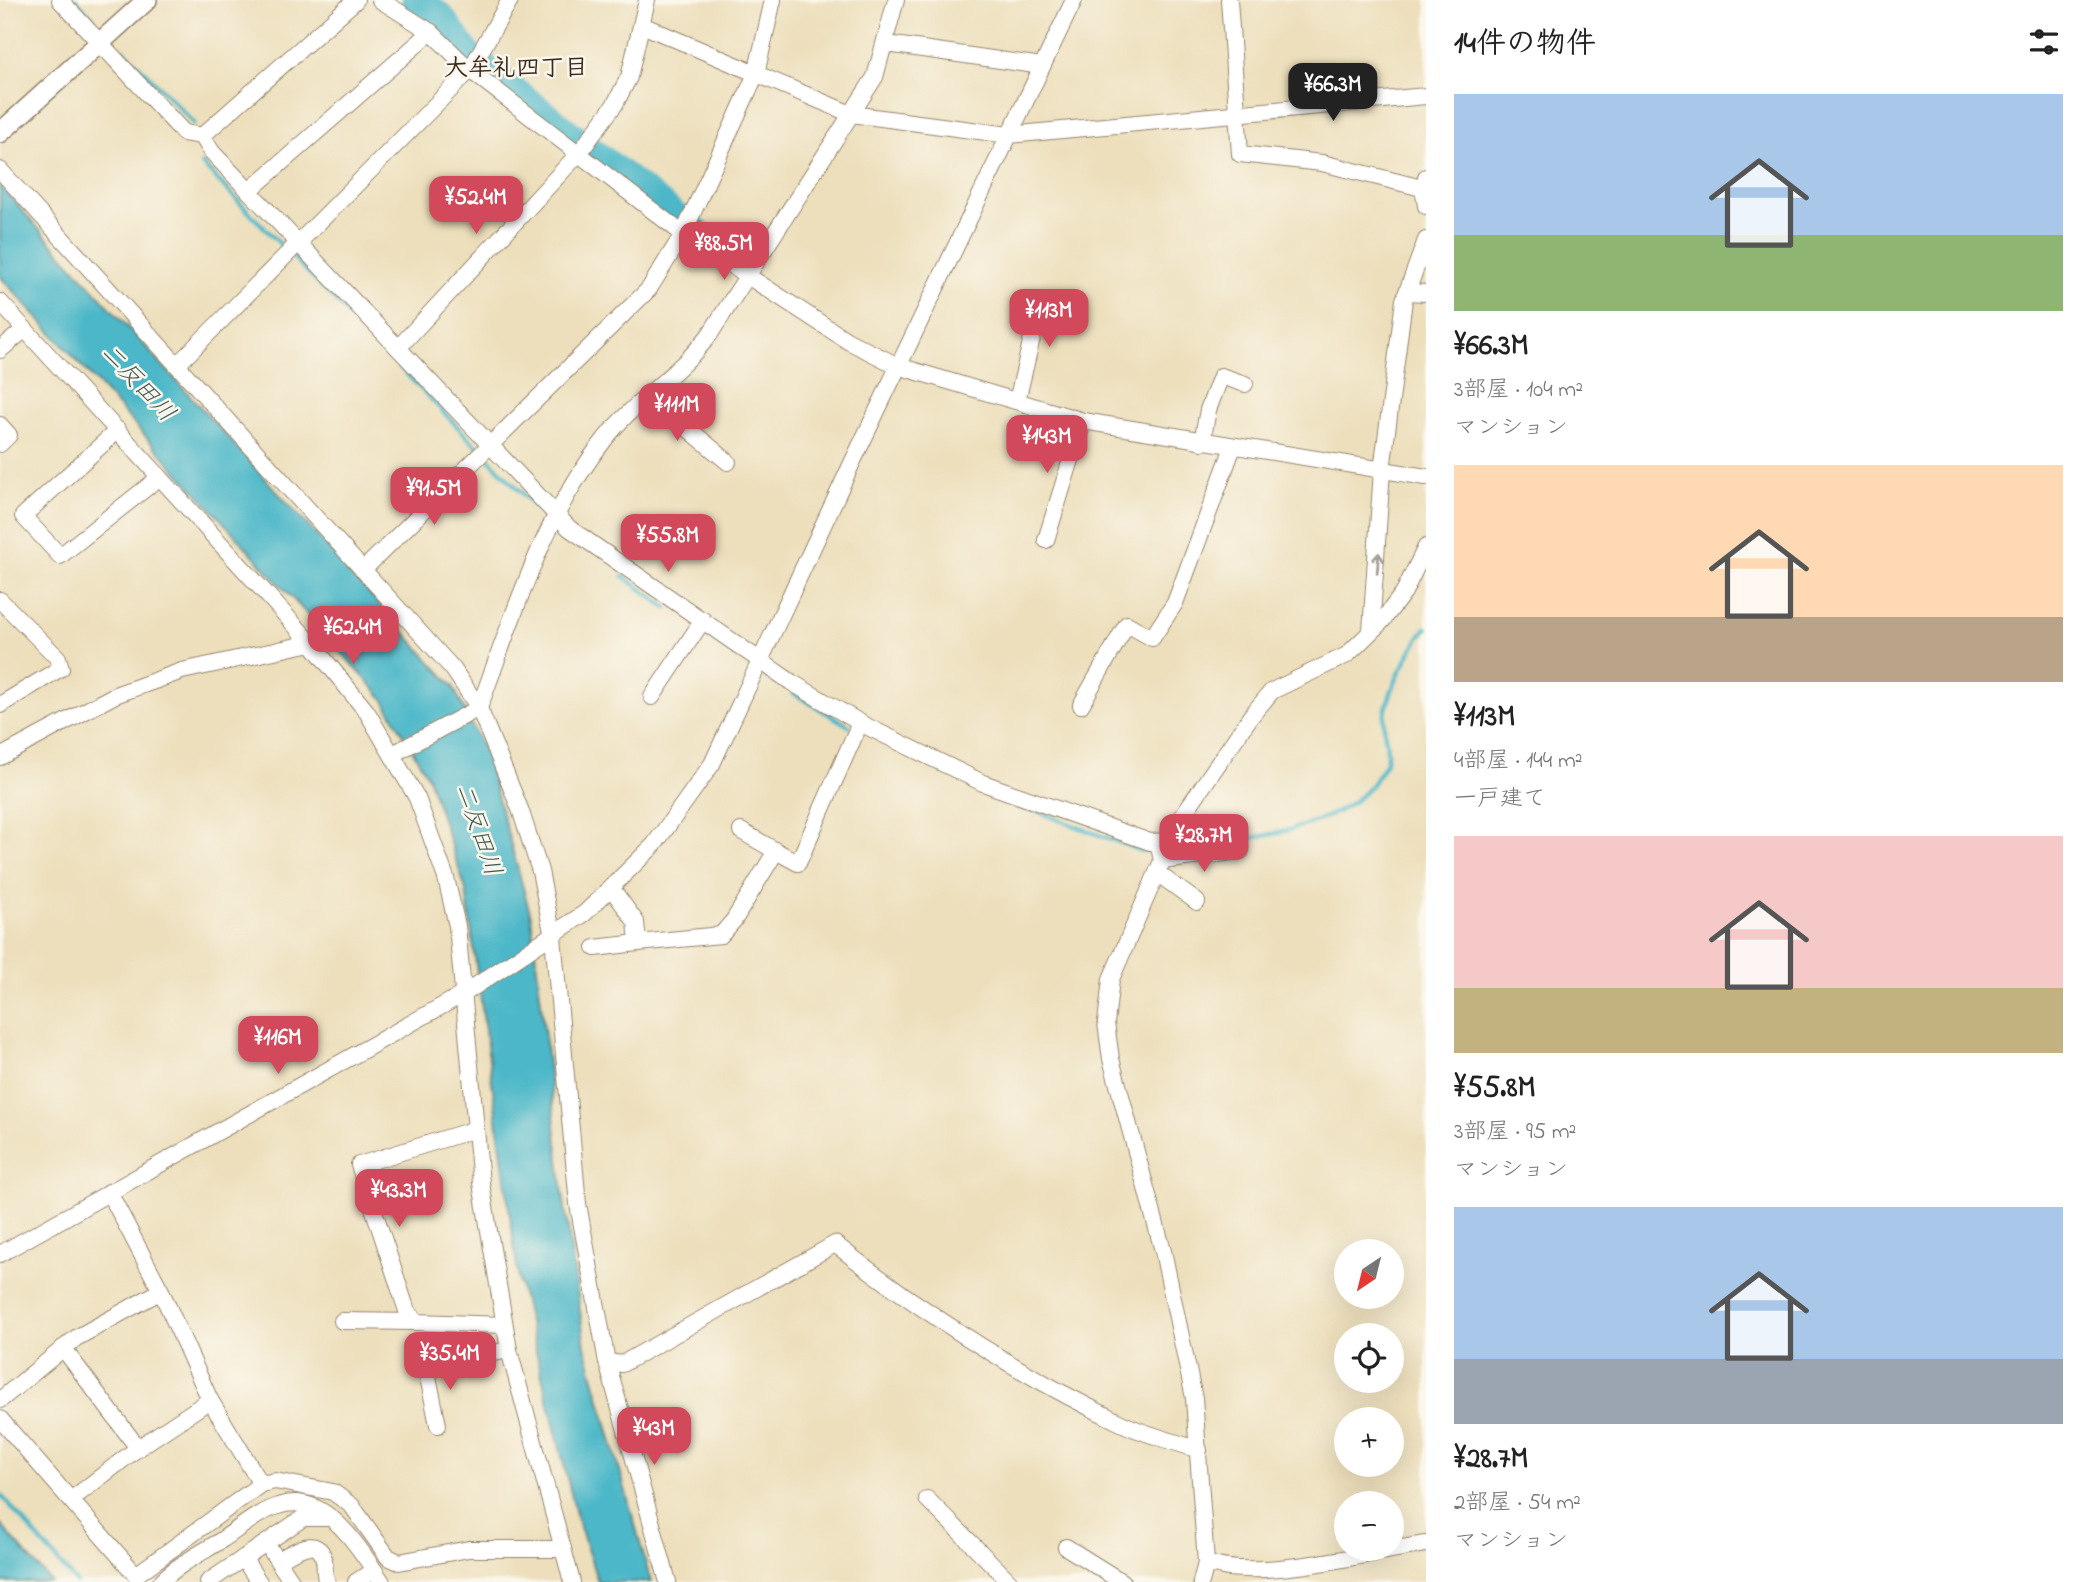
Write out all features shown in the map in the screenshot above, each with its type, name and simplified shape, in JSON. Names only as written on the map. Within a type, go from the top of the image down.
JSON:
[{"type":"main road","points":[[0,133],[147,0]]},
{"type":"street","points":[[60,0],[184,133],[202,136],[212,152],[249,191],[293,249],[398,348],[486,451],[551,521],[569,528],[761,660],[860,723],[983,783],[1150,842],[1165,841],[1251,716],[1272,691],[1336,662],[1371,631],[1404,592],[1426,547]]},
{"type":"street","points":[[202,136],[356,0]]},
{"type":"street","points":[[380,0],[474,63],[748,277],[848,341],[898,366],[1083,421],[1426,477]]},
{"type":"street","points":[[177,365],[474,63],[510,0]]},
{"type":"street","points":[[398,348],[583,147],[615,104],[629,77],[646,0]]},
{"type":"street","points":[[363,570],[649,289],[686,228],[756,74],[772,0]]},
{"type":"street","points":[[393,754],[479,708],[551,521],[605,438],[698,351],[748,277],[875,77],[887,44],[896,0]]},
{"type":"street","points":[[0,1254],[465,993],[553,937],[612,889],[676,818],[712,764],[898,366],[1074,0]]},
{"type":"street","points":[[1229,0],[1240,154],[1322,163],[1425,185],[1426,206]]},
{"type":"street","points":[[642,25],[851,114],[1009,135],[1426,96]]},
{"type":"street","points":[[249,191],[431,32]]},
{"type":"street","points":[[887,44],[1042,66]]},
{"type":"street","points":[[0,170],[453,669],[479,708],[520,809],[540,870],[553,937],[578,1204],[607,1362],[667,1582]]},
{"type":"street","points":[[1371,631],[1382,470],[1407,292],[1426,240]]},
{"type":"street","points":[[1407,292],[1426,293]]},
{"type":"street","points":[[0,302],[311,643],[367,712],[417,798],[446,878],[457,926],[481,1182],[509,1350],[572,1582]]},
{"type":"street","points":[[1017,401],[1036,321],[1026,313]]},
{"type":"street","points":[[0,350],[25,329]]},
{"type":"street","points":[[1202,442],[1208,410],[1221,376],[1245,384]]},
{"type":"street","points":[[649,396],[728,462]]},
{"type":"street","points":[[1046,540],[1083,421]]},
{"type":"street","points":[[0,425],[9,435],[0,444]]},
{"type":"street","points":[[118,430],[23,516],[60,556],[160,477]]},
{"type":"street","points":[[1081,705],[1127,624],[1152,638],[1175,603],[1233,447]]},
{"type":"street","points":[[0,600],[58,659],[61,668],[0,705]]},
{"type":"street","points":[[652,697],[703,620]]},
{"type":"street","points":[[0,757],[115,695],[182,671],[311,643]]},
{"type":"street","points":[[741,831],[798,863],[860,723]]},
{"type":"street","points":[[1157,842],[1159,867],[1111,979],[1106,1023],[1111,1059],[1163,1251],[1194,1398],[1206,1563],[1201,1582]]},
{"type":"street","points":[[595,948],[721,935],[734,920],[776,851]]},
{"type":"street","points":[[1159,867],[1241,851]]},
{"type":"street","points":[[1159,867],[1197,902]]},
{"type":"street","points":[[612,889],[636,922],[638,943]]},
{"type":"street","points":[[416,1322],[407,1311],[359,1166],[477,1129]]},
{"type":"street","points":[[109,1192],[160,1291],[209,1400],[261,1484]]},
{"type":"street","points":[[607,1362],[622,1364],[835,1244],[878,1278],[1011,1362],[1121,1423],[1199,1450]]},
{"type":"street","points":[[0,1400],[63,1348],[160,1291]]},
{"type":"street","points":[[342,1321],[505,1325]]},
{"type":"street","points":[[63,1348],[138,1448]]},
{"type":"street","points":[[439,1425],[420,1368],[509,1350]]},
{"type":"street","points":[[72,1499],[138,1448],[209,1400]]},
{"type":"street","points":[[0,1419],[136,1575],[261,1484],[275,1481],[332,1492],[352,1506],[388,1557],[399,1562],[469,1549],[563,1549]]},
{"type":"street","points":[[927,1499],[1010,1582]]},
{"type":"street","points":[[161,1582],[278,1506],[303,1505],[334,1519],[346,1531],[378,1576],[356,1582]]},
{"type":"street","points":[[211,1581],[230,1576],[243,1558],[303,1518],[315,1516],[334,1519]]},
{"type":"street","points":[[266,1543],[292,1582]]},
{"type":"street","points":[[1206,1563],[1224,1571],[1266,1573],[1426,1544]]},
{"type":"street","points":[[278,1561],[299,1547],[312,1546],[320,1552],[324,1560],[327,1582]]},
{"type":"street","points":[[1066,1547],[1122,1582]]},
{"type":"street","points":[[243,1558],[259,1582]]},
{"type":"water","name":"二反田川","points":[[0,186],[453,686],[485,753],[531,916],[563,1194],[585,1346],[651,1582],[598,1582],[577,1518],[519,1282],[466,890],[428,777],[382,697],[0,276]]},
{"type":"water","points":[[0,1524],[51,1582],[0,1582]]},
{"type":"waterway","points":[[76,0],[93,18]]},
{"type":"waterway","points":[[414,0],[441,15],[469,54],[699,233]]},
{"type":"waterway","points":[[124,50],[194,123]]},
{"type":"waterway","points":[[202,164],[286,250]]},
{"type":"waterway","points":[[292,256],[549,521]]},
{"type":"waterway","points":[[556,527],[576,544]]},
{"type":"waterway","points":[[623,576],[667,608]]},
{"type":"waterway","points":[[1164,849],[1250,839],[1282,832],[1339,811],[1362,795],[1386,761],[1384,725],[1388,701],[1406,661],[1426,628]]},
{"type":"waterway","points":[[713,639],[733,653]]},
{"type":"waterway","points":[[793,693],[849,726]]},
{"type":"waterway","points":[[986,792],[1141,851],[1155,850]]},
{"type":"waterway","points":[[0,1494],[76,1582]]},
{"type":"district","name":"大牟礼四丁目","points":[[516,69]]}]
